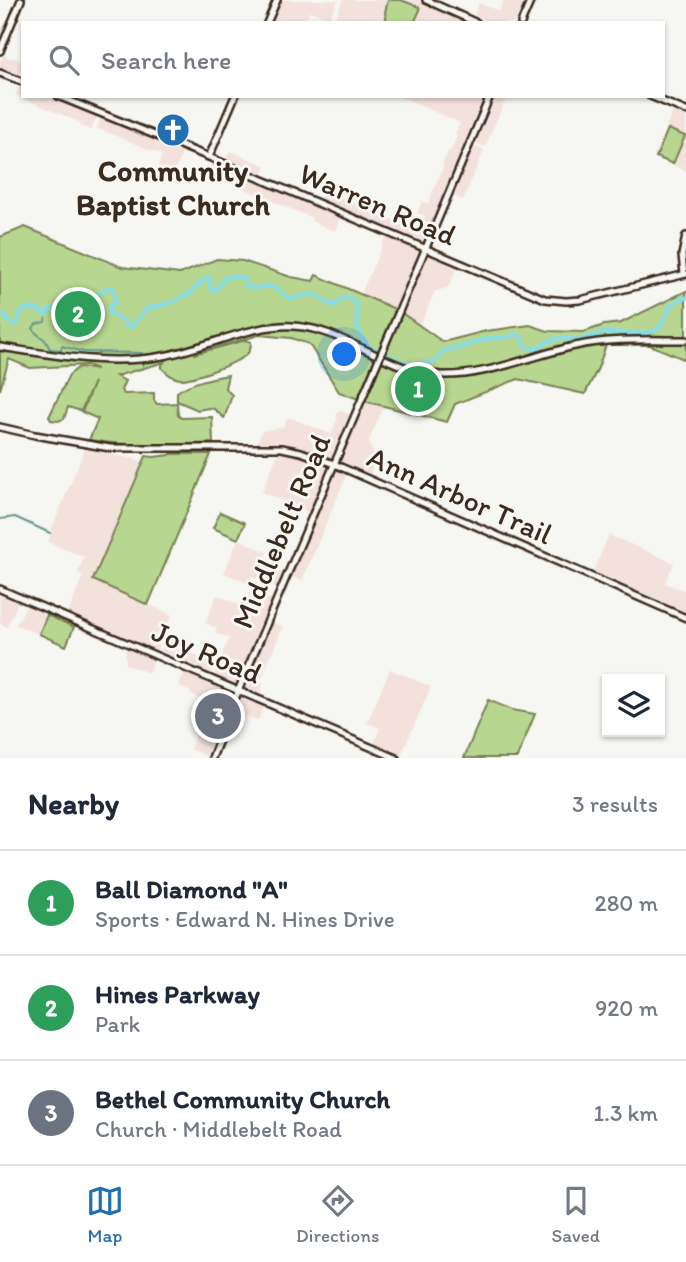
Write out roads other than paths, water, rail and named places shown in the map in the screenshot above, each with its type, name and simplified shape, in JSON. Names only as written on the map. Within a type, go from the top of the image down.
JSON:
[{"type":"street","points":[[0,51],[21,0]]},
{"type":"street","points":[[268,21],[277,0]]},
{"type":"street","points":[[426,0],[473,21]]},
{"type":"street","points":[[434,0],[481,21]]},
{"type":"street","points":[[522,21],[531,0]]},
{"type":"street","points":[[0,73],[21,81]]},
{"type":"street","name":"Warren Road","points":[[63,98],[531,294],[554,300],[588,299],[685,274]]},
{"type":"street","points":[[209,157],[234,98]]},
{"type":"street","points":[[426,248],[489,98]]},
{"type":"street","points":[[655,98],[686,110]]},
{"type":"street","points":[[660,98],[686,110]]},
{"type":"street","points":[[685,274],[682,254],[686,236]]},
{"type":"street","name":"Middlebelt Road","points":[[212,758],[426,248]]},
{"type":"street","points":[[0,347],[83,359],[128,360],[173,354],[264,328],[292,326],[326,332],[408,369],[450,375],[480,371],[594,342],[686,340]]},
{"type":"street","name":"Ann Arbor Trail","points":[[0,427],[110,448],[284,448],[307,453],[686,618]]},
{"type":"street","name":"Joy Road","points":[[0,589],[396,758]]},
{"type":"waterway","points":[[0,313],[15,325],[26,308],[39,310],[45,315],[50,309],[76,313],[79,310],[77,299],[80,291],[94,296],[106,288],[111,288],[114,289],[115,302],[109,307],[109,313],[131,327],[146,309],[170,303],[190,293],[206,278],[211,280],[212,290],[217,289],[224,278],[234,276],[244,278],[246,286],[269,286],[290,299],[313,295],[333,305],[346,297],[351,298],[357,306],[357,325],[365,343],[398,360],[415,365],[437,361],[441,353],[449,349],[515,334],[520,336],[525,346],[535,349],[558,338],[577,340],[604,333],[653,331],[662,324],[669,308],[678,300],[686,298]]},
{"type":"waterway","points":[[46,314],[45,322],[36,324],[33,328],[50,349],[61,350],[62,346],[84,352],[142,354]]},
{"type":"waterway","points":[[143,362],[143,369]]},
{"type":"waterway","points":[[0,519],[15,517],[50,533]]},
{"type":"place","name":"Community Baptist Church","points":[[173,130]]},
{"type":"place","name":"Hines Parkway","points":[[78,314]]},
{"type":"place","name":"Ball Diamond \"A\"","points":[[418,389]]},
{"type":"place","name":"Bethel Community Church","points":[[218,716]]}]
